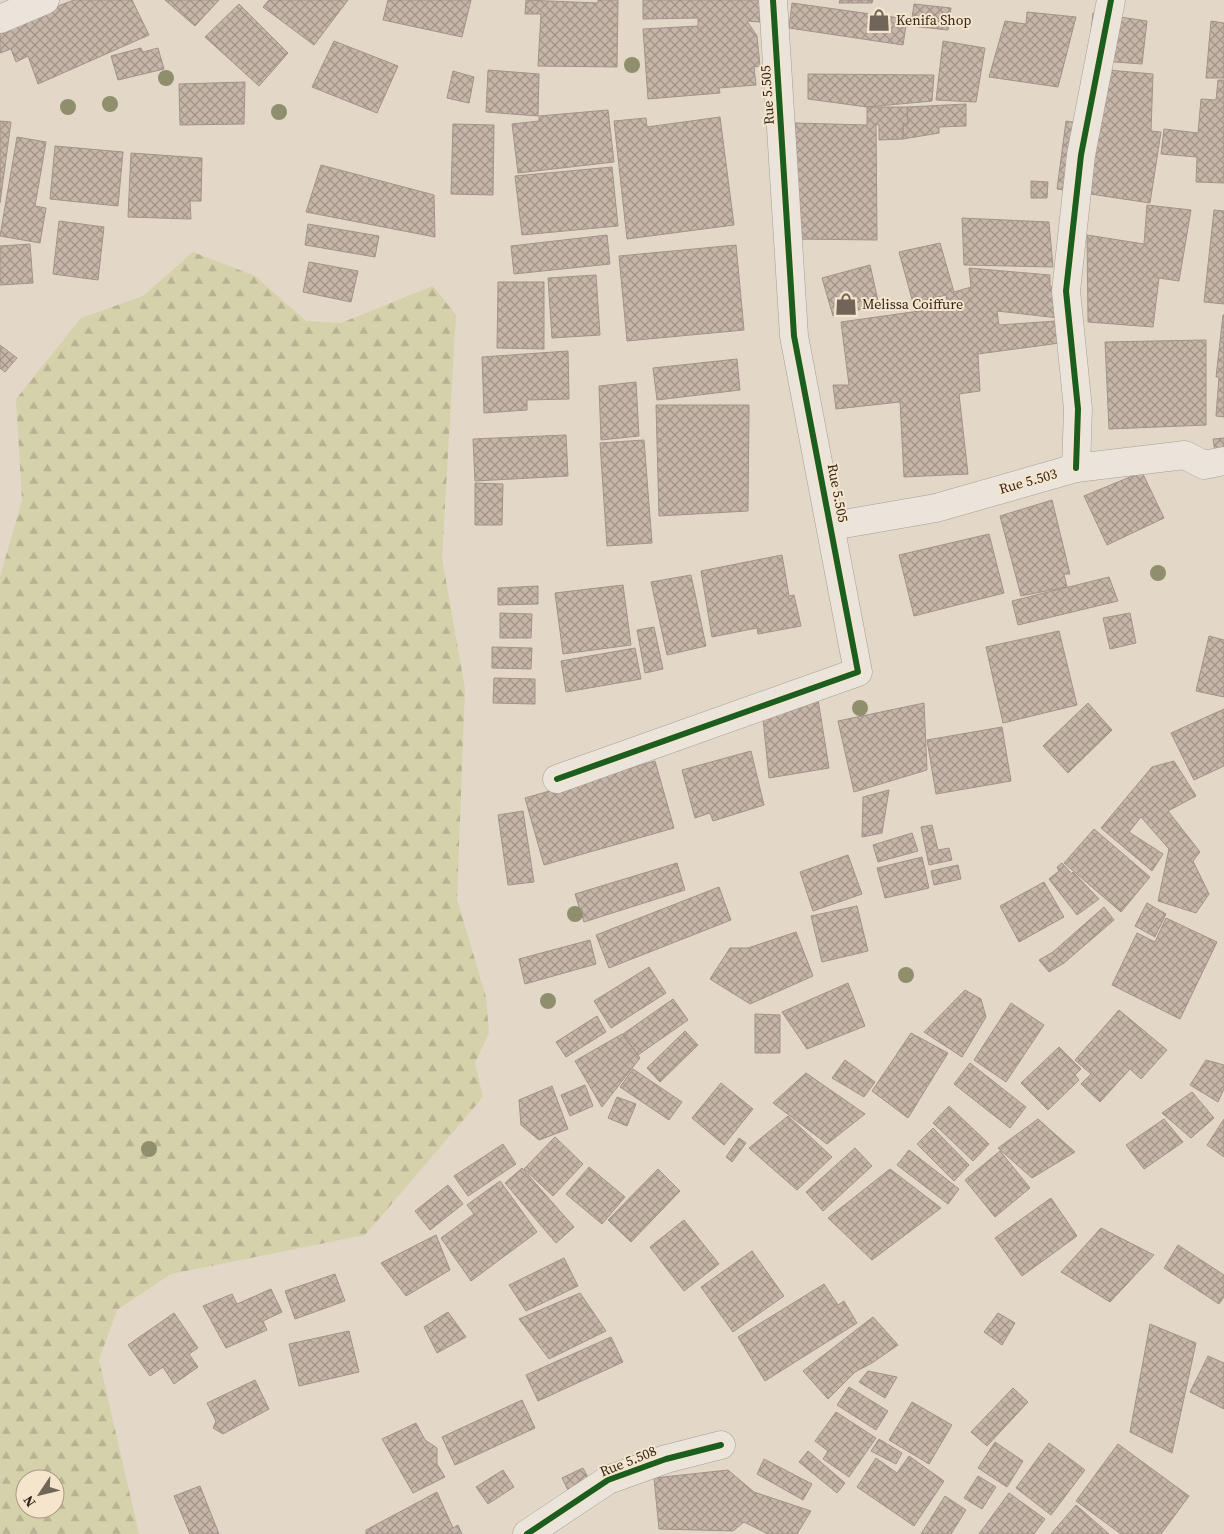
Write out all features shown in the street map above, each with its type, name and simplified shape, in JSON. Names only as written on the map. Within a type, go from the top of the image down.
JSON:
[{"type":"street","points":[[0,19],[46,0]]},
{"type":"street","name":"Rue 5.505","points":[[557,779],[858,672],[832,526],[794,336],[773,0]]},
{"type":"street","points":[[1076,468],[1078,409],[1066,291],[1081,156],[1111,0]]},
{"type":"street","name":"Rue 5.503","points":[[832,526],[936,508],[1076,468],[1186,455],[1204,465],[1224,462]]},
{"type":"street","name":"Rue 5.508","points":[[527,1534],[608,1480],[666,1459],[721,1445]]},
{"type":"green space","points":[[193,252],[255,276],[306,321],[341,323],[433,286],[456,315],[442,558],[465,689],[457,899],[486,997],[489,1033],[475,1063],[483,1097],[365,1235],[171,1274],[117,1310],[99,1360],[139,1534],[0,1534],[0,577],[22,500],[16,399],[81,318],[143,296]]},
{"type":"building","points":[[74,0],[132,0],[149,35],[38,84],[28,56],[16,62],[11,49],[0,53],[0,28]]},
{"type":"building","points":[[165,0],[219,0],[195,26]]},
{"type":"building","points":[[269,0],[348,0],[314,45],[263,7]]},
{"type":"building","points":[[388,0],[471,0],[462,37],[383,20]]},
{"type":"building","points":[[526,0],[598,3],[598,0],[618,0],[617,67],[538,66],[541,14],[525,14]]},
{"type":"building","points":[[643,0],[760,0],[760,22],[747,21],[757,36],[760,66],[754,67],[756,85],[719,88],[720,93],[648,99],[643,29],[698,26],[698,18],[643,19]]},
{"type":"building","points":[[840,0],[873,0],[872,3],[839,3]]},
{"type":"building","points":[[792,3],[907,19],[903,45],[789,28]]},
{"type":"building","points":[[239,4],[288,53],[259,86],[205,37]]},
{"type":"building","points":[[914,4],[951,8],[948,30],[911,26]]},
{"type":"building","points":[[1027,12],[1076,17],[1058,87],[989,77],[1005,21],[1026,24]]},
{"type":"building","points":[[1093,13],[1147,21],[1142,64],[1088,60]]},
{"type":"building","points":[[1211,21],[1224,23],[1224,78],[1206,78]]},
{"type":"building","points":[[334,41],[398,66],[377,113],[312,87]]},
{"type":"building","points":[[943,41],[985,48],[976,102],[936,100]]},
{"type":"building","points":[[141,48],[143,52],[158,48],[164,69],[118,80],[111,56]]},
{"type":"building","points":[[1086,68],[1153,74],[1151,131],[1161,132],[1150,203],[1057,189],[1066,121],[1080,123]]},
{"type":"building","points":[[488,70],[539,74],[538,116],[486,112]]},
{"type":"building","points":[[453,71],[474,77],[469,103],[447,98]]},
{"type":"building","points":[[808,74],[934,75],[932,101],[867,107],[808,99]]},
{"type":"building","points":[[1218,80],[1224,80],[1224,183],[1196,182],[1197,157],[1161,154],[1164,129],[1198,133],[1201,99],[1216,100]]},
{"type":"building","points":[[245,82],[244,124],[180,125],[179,84]]},
{"type":"building","points":[[966,104],[966,126],[939,127],[939,133],[903,139],[903,124],[908,124],[907,107]]},
{"type":"building","points":[[867,107],[907,107],[908,124],[903,124],[903,139],[879,140],[879,125],[876,124],[877,240],[794,239],[795,123],[867,125]]},
{"type":"building","points":[[608,110],[614,162],[518,173],[512,124],[539,121],[539,116]]},
{"type":"building","points":[[720,117],[734,225],[627,239],[614,121],[646,118],[647,127]]},
{"type":"building","points":[[0,121],[11,122],[0,203]]},
{"type":"building","points":[[453,124],[494,125],[493,195],[451,194]]},
{"type":"building","points":[[17,137],[46,142],[35,206],[46,208],[40,243],[0,236]]},
{"type":"building","points":[[55,146],[123,152],[118,206],[50,199]]},
{"type":"building","points":[[131,153],[202,158],[201,201],[190,201],[191,219],[128,217]]},
{"type":"building","points":[[321,165],[434,195],[435,237],[306,212]]},
{"type":"building","points":[[612,167],[618,226],[522,235],[515,176]]},
{"type":"building","points":[[1031,181],[1048,182],[1047,198],[1031,198]]},
{"type":"building","points":[[1147,205],[1191,210],[1179,281],[1159,278],[1153,327],[1088,322],[1087,235],[1144,244]]},
{"type":"building","points":[[1214,210],[1224,211],[1224,304],[1204,302]]},
{"type":"building","points":[[962,218],[1049,222],[1053,267],[964,265]]},
{"type":"building","points":[[59,221],[104,227],[98,280],[53,274]]},
{"type":"building","points":[[308,224],[379,236],[375,257],[305,245]]},
{"type":"building","points":[[607,235],[610,264],[514,274],[511,246]]},
{"type":"building","points":[[940,243],[954,292],[971,287],[969,268],[1050,275],[1050,287],[1055,286],[1059,318],[997,311],[999,325],[1056,321],[1060,343],[978,354],[980,391],[959,394],[968,474],[904,477],[900,402],[836,409],[833,385],[849,385],[841,322],[948,307],[946,295],[913,303],[899,252]]},
{"type":"building","points":[[30,244],[33,283],[0,285],[0,246]]},
{"type":"building","points":[[736,245],[744,330],[627,341],[619,256]]},
{"type":"building","points":[[309,262],[358,271],[351,302],[303,292]]},
{"type":"building","points":[[870,265],[879,305],[833,316],[822,278]]},
{"type":"building","points":[[596,275],[600,335],[552,338],[548,278]]},
{"type":"building","points":[[498,282],[544,282],[544,349],[497,348]]},
{"type":"building","points":[[1223,315],[1224,417],[1216,416],[1219,377],[1216,377]]},
{"type":"building","points":[[1206,340],[1206,425],[1109,429],[1105,342]]},
{"type":"building","points":[[0,345],[17,358],[5,372],[0,368]]},
{"type":"building","points":[[568,351],[569,399],[527,400],[527,410],[484,413],[482,357]]},
{"type":"building","points":[[737,359],[740,390],[657,400],[653,368]]},
{"type":"building","points":[[636,382],[639,436],[601,440],[599,386]]},
{"type":"building","points":[[656,405],[749,405],[748,511],[659,516]]},
{"type":"building","points":[[566,435],[568,476],[475,481],[473,439]]},
{"type":"building","points":[[1224,438],[1224,458],[1216,459],[1213,439]]},
{"type":"building","points":[[644,440],[652,543],[607,546],[600,443]]},
{"type":"building","points":[[1142,472],[1164,518],[1107,545],[1084,496]]},
{"type":"building","points":[[475,483],[503,484],[502,525],[475,525]]},
{"type":"building","points":[[1052,500],[1070,574],[1064,574],[1067,587],[1021,596],[1000,516]]},
{"type":"building","points":[[989,534],[1004,593],[914,616],[899,555]]},
{"type":"building","points":[[782,555],[789,596],[794,595],[801,626],[758,634],[757,628],[712,637],[701,571]]},
{"type":"building","points":[[691,575],[706,646],[667,655],[651,582]]},
{"type":"building","points":[[1109,577],[1118,601],[1018,625],[1012,601]]},
{"type":"building","points":[[623,585],[631,645],[563,654],[555,593]]},
{"type":"building","points":[[538,586],[538,604],[498,605],[498,588]]},
{"type":"building","points":[[500,613],[532,614],[531,638],[500,638]]},
{"type":"building","points":[[1130,613],[1136,643],[1110,649],[1103,618]]},
{"type":"building","points":[[654,627],[663,669],[645,673],[637,630]]},
{"type":"building","points":[[1059,631],[1077,705],[1003,723],[986,647]]},
{"type":"building","points":[[1209,636],[1224,640],[1224,697],[1196,691]]},
{"type":"building","points":[[492,647],[532,648],[531,669],[492,668]]},
{"type":"building","points":[[635,648],[641,679],[566,692],[561,661]]},
{"type":"building","points":[[494,678],[535,679],[535,704],[493,703]]},
{"type":"building","points":[[817,693],[829,768],[769,778],[762,709]]},
{"type":"building","points":[[924,703],[927,770],[854,792],[838,721]]},
{"type":"building","points":[[1088,703],[1112,730],[1068,773],[1043,746]]},
{"type":"building","points":[[1224,709],[1224,766],[1194,780],[1171,733]]},
{"type":"building","points":[[1002,727],[1011,781],[936,794],[927,740]]},
{"type":"building","points":[[751,751],[764,805],[713,821],[710,813],[695,818],[682,770]]},
{"type":"building","points":[[655,761],[674,828],[544,865],[525,798]]},
{"type":"building","points":[[1174,761],[1196,796],[1168,811],[1200,852],[1193,861],[1209,894],[1196,913],[1158,901],[1169,849],[1141,817],[1129,832],[1163,854],[1152,871],[1101,828],[1152,767]]},
{"type":"building","points":[[889,790],[882,833],[862,837],[863,797]]},
{"type":"building","points":[[523,811],[534,882],[508,885],[498,815]]},
{"type":"building","points":[[932,825],[938,850],[949,848],[952,860],[929,865],[921,827]]},
{"type":"building","points":[[1094,829],[1150,877],[1121,912],[1064,863]]},
{"type":"building","points":[[912,833],[918,851],[878,862],[873,845]]},
{"type":"building","points":[[848,855],[862,894],[813,911],[800,872]]},
{"type":"building","points":[[922,857],[929,888],[885,898],[877,868]]},
{"type":"building","points":[[677,863],[685,890],[584,922],[575,894]]},
{"type":"building","points":[[1062,863],[1099,899],[1077,915],[1049,879],[1059,871],[1057,867]]},
{"type":"building","points":[[958,865],[961,879],[934,885],[931,871]]},
{"type":"building","points":[[1044,882],[1064,917],[1019,942],[1000,906]]},
{"type":"building","points":[[719,887],[731,920],[609,968],[596,935]]},
{"type":"building","points":[[1147,903],[1166,914],[1155,937],[1135,926]]},
{"type":"building","points":[[857,906],[868,951],[822,962],[811,916]]},
{"type":"building","points":[[1104,907],[1114,920],[1064,963],[1049,972],[1039,960],[1053,952]]},
{"type":"building","points":[[1166,918],[1217,942],[1180,1019],[1112,985],[1137,933],[1155,942]]},
{"type":"building","points":[[796,932],[813,976],[750,1004],[710,979],[730,948],[748,948]]},
{"type":"building","points":[[590,940],[596,964],[525,984],[519,959]]},
{"type":"building","points":[[649,967],[666,993],[611,1028],[594,1001]]},
{"type":"building","points":[[848,983],[865,1026],[807,1049],[782,1012]]},
{"type":"building","points":[[965,990],[981,999],[986,1017],[962,1057],[924,1032]]},
{"type":"building","points":[[673,999],[688,1020],[638,1055],[623,1034]]},
{"type":"building","points":[[1011,1003],[1044,1025],[1006,1082],[974,1060]]},
{"type":"building","points":[[1119,1010],[1167,1050],[1141,1079],[1130,1069],[1100,1102],[1081,1084],[1091,1074],[1075,1060]]},
{"type":"building","points":[[755,1014],[780,1015],[780,1053],[755,1053]]},
{"type":"building","points":[[597,1016],[606,1032],[566,1057],[556,1042]]},
{"type":"building","points":[[685,1031],[698,1045],[660,1082],[647,1068]]},
{"type":"building","points":[[911,1033],[948,1053],[908,1118],[872,1091]]},
{"type":"building","points":[[622,1034],[640,1058],[602,1107],[575,1061]]},
{"type":"building","points":[[1059,1047],[1081,1069],[1075,1075],[1079,1080],[1048,1110],[1021,1083]]},
{"type":"building","points":[[845,1060],[875,1082],[864,1097],[832,1078]]},
{"type":"building","points":[[1206,1060],[1224,1065],[1224,1089],[1218,1102],[1190,1085]]},
{"type":"building","points":[[970,1063],[1026,1107],[1010,1128],[954,1084]]},
{"type":"building","points":[[633,1069],[682,1102],[669,1120],[620,1087]]},
{"type":"building","points":[[806,1073],[865,1114],[827,1144],[773,1103]]},
{"type":"building","points":[[721,1083],[753,1109],[724,1145],[692,1118]]},
{"type":"building","points":[[585,1085],[593,1106],[570,1116],[561,1095]]},
{"type":"building","points":[[552,1086],[568,1129],[539,1140],[521,1125],[519,1100]]},
{"type":"building","points":[[1192,1092],[1214,1118],[1191,1138],[1162,1113]]},
{"type":"building","points":[[617,1097],[636,1104],[627,1126],[608,1118]]},
{"type":"building","points":[[949,1106],[989,1144],[973,1161],[933,1123]]},
{"type":"building","points":[[788,1116],[832,1157],[797,1190],[749,1148]]},
{"type":"building","points":[[1038,1119],[1075,1152],[1032,1178],[998,1148]]},
{"type":"building","points":[[1164,1119],[1183,1142],[1144,1169],[1126,1145]]},
{"type":"building","points":[[1224,1119],[1224,1157],[1207,1145]]},
{"type":"building","points":[[933,1128],[969,1165],[954,1181],[917,1144]]},
{"type":"building","points":[[555,1137],[583,1164],[553,1196],[524,1169]]},
{"type":"building","points":[[739,1138],[746,1143],[732,1162],[726,1157]]},
{"type":"building","points":[[503,1144],[516,1164],[468,1196],[454,1176]]},
{"type":"building","points":[[855,1148],[872,1166],[823,1211],[806,1192]]},
{"type":"building","points":[[909,1150],[959,1189],[948,1204],[897,1165]]},
{"type":"building","points":[[1000,1151],[1030,1188],[995,1217],[965,1180]]},
{"type":"building","points":[[589,1167],[625,1197],[602,1224],[566,1194]]},
{"type":"building","points":[[522,1168],[574,1227],[556,1243],[505,1183]]},
{"type":"building","points":[[658,1169],[680,1191],[631,1242],[608,1220]]},
{"type":"building","points":[[890,1169],[941,1208],[872,1260],[828,1218]]},
{"type":"building","points":[[500,1181],[537,1232],[471,1281],[441,1238],[474,1214],[467,1205]]},
{"type":"building","points":[[448,1185],[463,1204],[430,1230],[415,1211]]},
{"type":"building","points":[[1051,1198],[1077,1236],[1022,1276],[995,1238]]},
{"type":"building","points":[[684,1220],[719,1264],[684,1291],[650,1247]]},
{"type":"building","points":[[1101,1228],[1154,1255],[1110,1302],[1061,1272]]},
{"type":"building","points":[[436,1235],[450,1270],[406,1296],[381,1263]]},
{"type":"building","points":[[1178,1245],[1224,1275],[1224,1297],[1219,1304],[1164,1268]]},
{"type":"building","points":[[752,1251],[784,1296],[733,1332],[701,1287]]},
{"type":"building","points":[[564,1258],[578,1286],[526,1311],[509,1285]]},
{"type":"building","points":[[335,1274],[345,1301],[295,1319],[285,1291]]},
{"type":"building","points":[[824,1284],[838,1305],[844,1301],[857,1323],[765,1381],[738,1337]]},
{"type":"building","points":[[271,1289],[282,1312],[263,1321],[267,1330],[226,1348],[203,1306],[232,1294],[237,1304]]},
{"type":"building","points":[[580,1293],[606,1331],[549,1359],[519,1319]]},
{"type":"building","points":[[448,1312],[466,1337],[437,1353],[424,1327]]},
{"type":"building","points":[[174,1313],[198,1348],[189,1354],[198,1367],[174,1384],[163,1367],[150,1376],[128,1345]]},
{"type":"building","points":[[998,1313],[1015,1323],[1002,1345],[984,1332]]},
{"type":"building","points":[[873,1317],[898,1345],[855,1372],[828,1399],[803,1371]]},
{"type":"building","points":[[1150,1324],[1196,1343],[1172,1453],[1130,1432]]},
{"type":"building","points":[[349,1331],[359,1372],[299,1386],[289,1344]]},
{"type":"building","points":[[611,1337],[623,1362],[538,1401],[526,1375]]},
{"type":"building","points":[[1208,1356],[1224,1363],[1224,1409],[1190,1392]]},
{"type":"building","points":[[868,1371],[897,1377],[885,1398],[859,1382]]},
{"type":"building","points":[[255,1380],[269,1409],[223,1434],[213,1428],[216,1421],[207,1403]]},
{"type":"building","points":[[849,1387],[888,1411],[876,1430],[837,1405]]},
{"type":"building","points":[[1013,1388],[1028,1402],[987,1446],[971,1432]]},
{"type":"building","points":[[522,1400],[535,1428],[455,1465],[442,1437]]},
{"type":"building","points":[[912,1402],[952,1425],[929,1464],[889,1440]]},
{"type":"building","points":[[836,1412],[876,1438],[849,1477],[823,1459],[828,1451],[815,1441]]},
{"type":"building","points":[[416,1423],[425,1440],[437,1448],[437,1464],[445,1477],[413,1493],[382,1439]]},
{"type":"building","points":[[879,1439],[902,1453],[896,1464],[871,1451]]},
{"type":"building","points":[[995,1442],[1023,1461],[1007,1487],[978,1468]]},
{"type":"building","points":[[1049,1443],[1085,1470],[1051,1515],[1016,1488]]},
{"type":"building","points":[[1118,1444],[1189,1496],[1161,1534],[1121,1534],[1076,1501]]},
{"type":"building","points":[[808,1451],[845,1483],[837,1493],[799,1462]]},
{"type":"building","points":[[909,1456],[944,1481],[914,1526],[857,1487],[876,1458],[897,1473]]},
{"type":"building","points":[[764,1459],[812,1484],[803,1500],[757,1474]]},
{"type":"building","points":[[583,1468],[592,1485],[571,1496],[562,1478]]},
{"type":"building","points":[[503,1470],[514,1487],[488,1504],[476,1487]]},
{"type":"building","points":[[728,1470],[754,1492],[811,1511],[797,1534],[768,1534],[744,1522],[733,1531],[659,1529],[654,1478]]},
{"type":"building","points":[[978,1476],[996,1487],[982,1509],[964,1498]]},
{"type":"building","points":[[200,1486],[219,1534],[190,1534],[174,1496]]},
{"type":"building","points":[[437,1492],[453,1528],[458,1525],[462,1534],[366,1534],[366,1530]]},
{"type":"building","points":[[1009,1493],[1045,1519],[1034,1534],[979,1534]]},
{"type":"building","points":[[945,1496],[966,1510],[951,1534],[921,1534]]},
{"type":"building","points":[[1076,1505],[1109,1534],[1051,1534]]},
{"type":"cycle path","points":[[557,779],[858,672],[794,336],[773,0]]},
{"type":"cycle path","points":[[1076,468],[1078,409],[1066,291],[1081,155],[1111,0]]},
{"type":"cycle path","points":[[527,1534],[608,1480],[666,1459],[721,1445]]},
{"type":"place","name":"Kenifa Shop","points":[[879,20]]},
{"type":"place","name":"Melissa Coiffure","points":[[846,304]]}]
